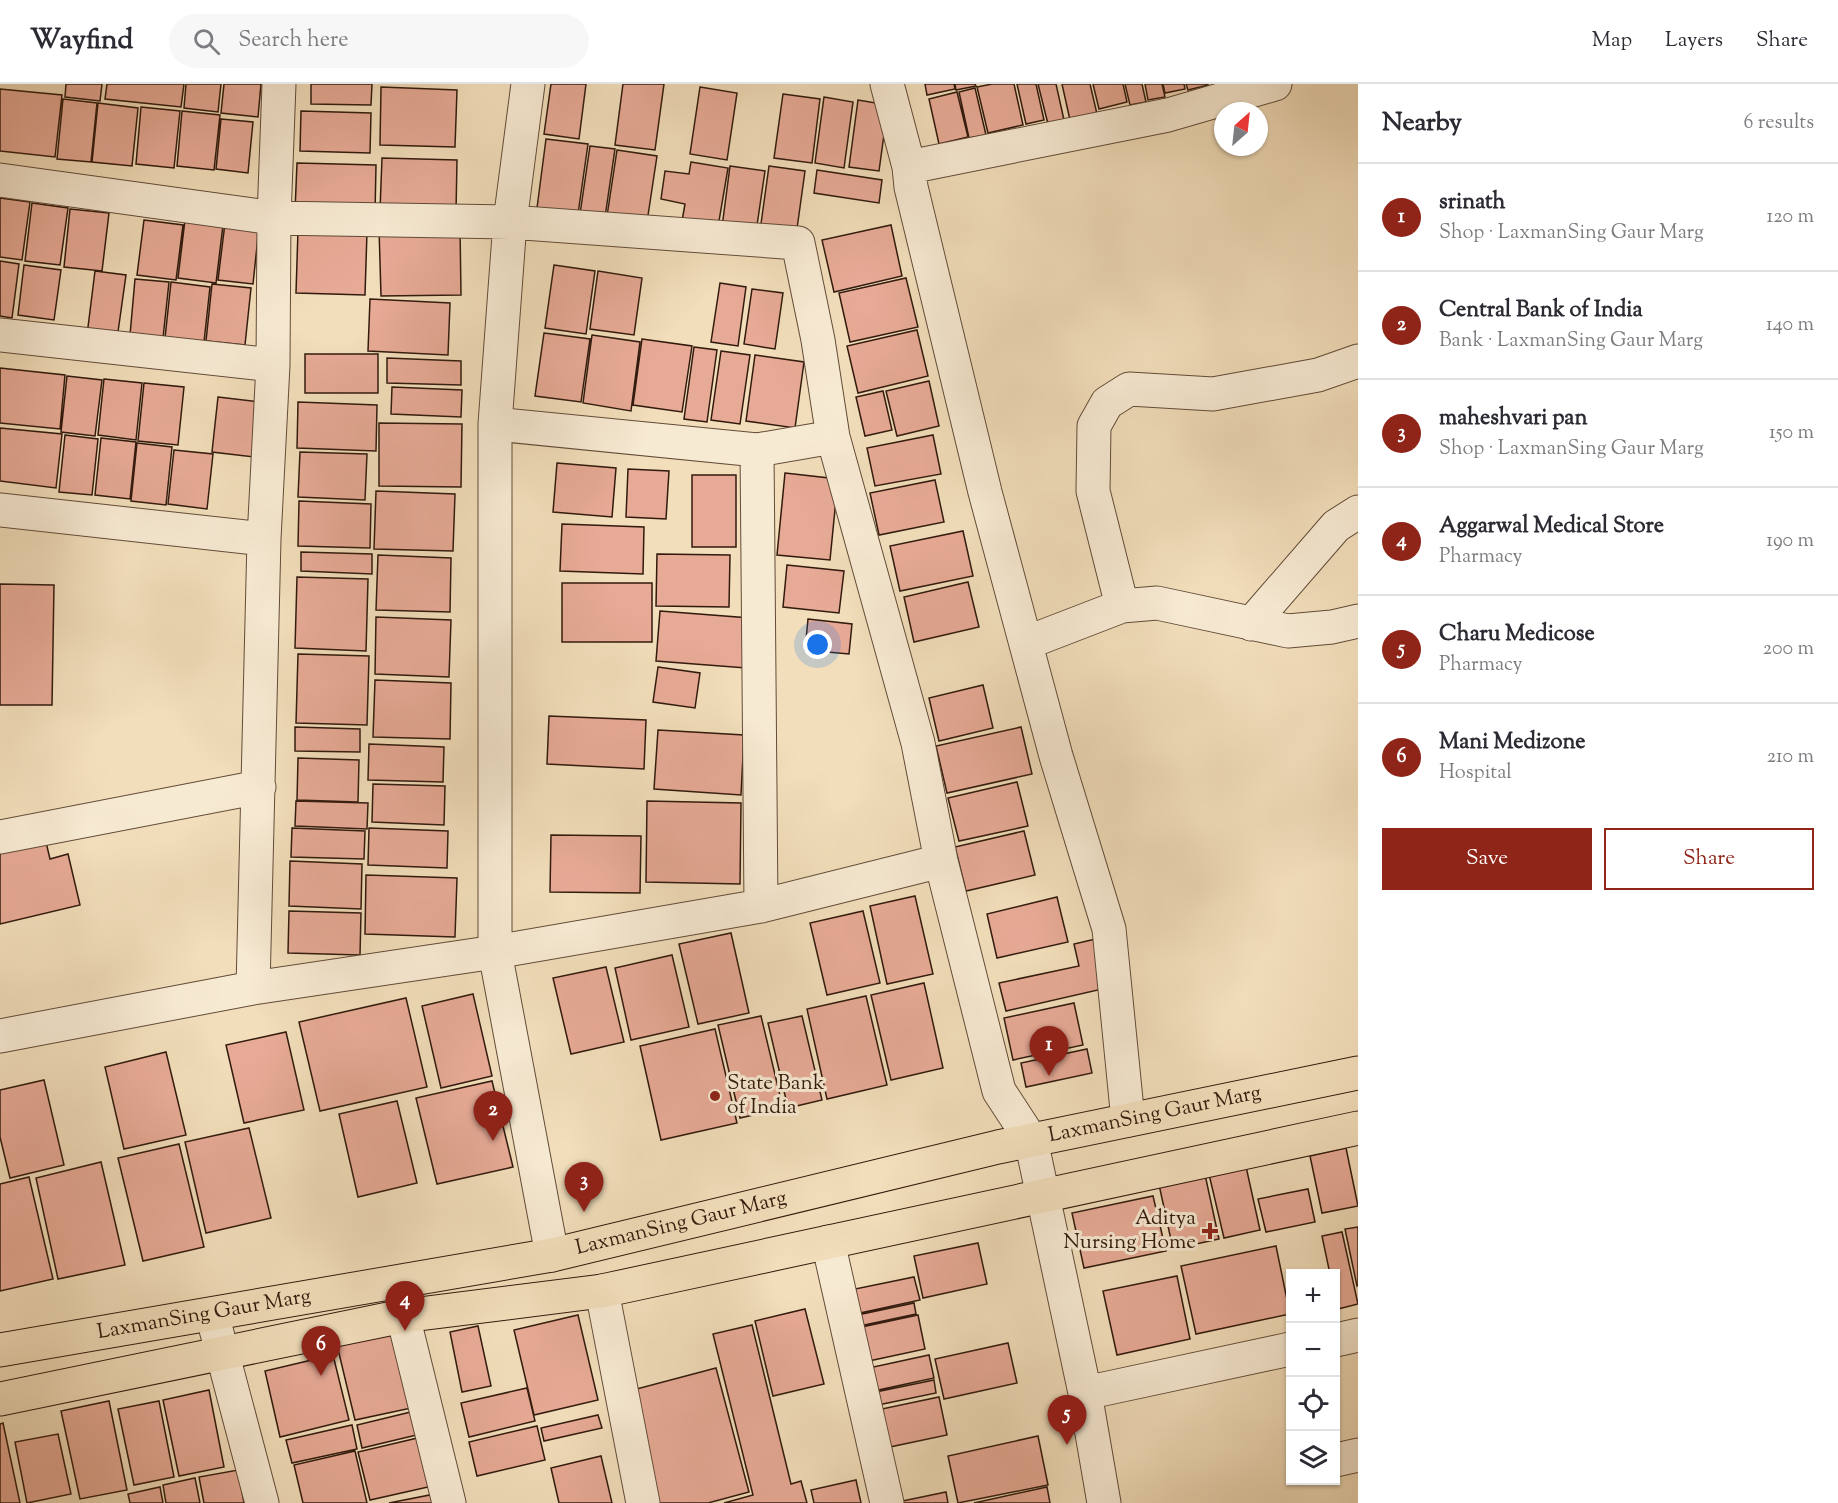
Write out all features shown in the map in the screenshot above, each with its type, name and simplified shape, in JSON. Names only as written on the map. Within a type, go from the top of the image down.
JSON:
[{"type":"main road","name":"LaxmanSing Gaur Marg","points":[[0,1350],[552,1255],[1031,1140],[1358,1073]]},
{"type":"main road","name":"LaxmanSing Gaur Marg","points":[[0,1400],[403,1316],[602,1291],[1358,1128]]},
{"type":"street","points":[[253,988],[264,539],[273,365],[274,218],[279,84]]},
{"type":"street","points":[[528,84],[510,222],[495,424],[495,952],[552,1255]]},
{"type":"street","points":[[887,84],[909,167],[911,187],[985,492],[1056,756],[1109,928],[1128,1120]]},
{"type":"street","points":[[909,167],[1168,114],[1275,84]]},
{"type":"street","points":[[0,180],[274,218],[510,222],[798,243],[818,340],[833,437],[918,743],[941,861],[999,1091],[1031,1140],[1085,1393],[1104,1503]]},
{"type":"street","points":[[0,334],[273,365]]},
{"type":"street","points":[[1122,606],[1093,491],[1094,426],[1107,403],[1129,389],[1213,394],[1318,375],[1358,361]]},
{"type":"street","points":[[495,424],[757,450],[833,437]]},
{"type":"street","points":[[757,450],[761,906]]},
{"type":"street","points":[[0,510],[264,539]]},
{"type":"street","points":[[1251,624],[1336,526],[1358,512]]},
{"type":"street","points":[[1026,643],[1122,606],[1156,603],[1288,631],[1332,627],[1358,621]]},
{"type":"street","points":[[0,837],[259,787]]},
{"type":"street","points":[[0,1036],[253,988],[495,952],[761,906],[941,861]]},
{"type":"street","points":[[828,1242],[886,1503]]},
{"type":"street","points":[[602,1291],[643,1503]]},
{"type":"street","points":[[212,1314],[262,1503]]},
{"type":"street","points":[[403,1316],[449,1503]]},
{"type":"street","points":[[1340,1339],[1358,1335]]},
{"type":"street","points":[[1085,1393],[1286,1350]]},
{"type":"street","points":[[1340,1459],[1358,1455]]},
{"type":"building","points":[[66,84],[102,84],[100,101],[65,97]]},
{"type":"building","points":[[107,84],[184,84],[181,107],[105,99]]},
{"type":"building","points":[[186,84],[221,84],[218,112],[184,108]]},
{"type":"building","points":[[224,84],[261,84],[258,117],[221,113]]},
{"type":"building","points":[[311,84],[372,84],[371,105],[311,104]]},
{"type":"building","points":[[551,84],[586,84],[579,139],[544,134]]},
{"type":"building","points":[[623,84],[664,84],[655,150],[615,145]]},
{"type":"building","points":[[925,84],[954,84],[955,89],[927,95]]},
{"type":"building","points":[[955,84],[975,84],[976,86],[956,90]]},
{"type":"building","points":[[1014,84],[1023,125],[988,133],[977,87]]},
{"type":"building","points":[[1017,84],[1036,84],[1044,120],[1026,124]]},
{"type":"building","points":[[1038,84],[1056,84],[1064,120],[1048,124]]},
{"type":"building","points":[[1062,84],[1090,84],[1097,114],[1070,120]]},
{"type":"building","points":[[1093,84],[1123,84],[1127,102],[1099,109]]},
{"type":"building","points":[[1125,84],[1142,84],[1146,102],[1130,105]]},
{"type":"building","points":[[1145,84],[1162,84],[1165,97],[1148,100]]},
{"type":"building","points":[[1163,84],[1184,84],[1185,89],[1165,93]]},
{"type":"building","points":[[1186,84],[1208,84],[1208,85],[1188,90]]},
{"type":"building","points":[[381,87],[457,90],[455,147],[380,145]]},
{"type":"building","points":[[700,87],[737,93],[727,160],[690,154]]},
{"type":"building","points":[[975,88],[986,135],[969,138],[959,92]]},
{"type":"building","points":[[0,89],[62,95],[55,157],[0,151]]},
{"type":"building","points":[[957,92],[968,137],[939,144],[929,99]]},
{"type":"building","points":[[783,94],[820,99],[812,163],[774,158]]},
{"type":"building","points":[[824,97],[853,102],[844,168],[815,163]]},
{"type":"building","points":[[63,99],[97,103],[91,162],[57,159]]},
{"type":"building","points":[[858,100],[888,105],[879,171],[849,167]]},
{"type":"building","points":[[98,103],[138,108],[132,166],[92,162]]},
{"type":"building","points":[[141,107],[180,111],[174,168],[136,164]]},
{"type":"building","points":[[182,111],[220,115],[214,170],[177,166]]},
{"type":"building","points":[[301,111],[371,113],[370,153],[300,151]]},
{"type":"building","points":[[221,119],[253,122],[248,173],[216,169]]},
{"type":"building","points":[[546,139],[588,144],[578,214],[537,208]]},
{"type":"building","points":[[590,146],[615,149],[605,217],[580,214]]},
{"type":"building","points":[[617,150],[657,156],[647,222],[607,216]]},
{"type":"building","points":[[382,158],[457,160],[456,212],[380,210]]},
{"type":"building","points":[[691,162],[728,168],[718,227],[682,221],[685,204],[661,199],[665,171],[689,174]]},
{"type":"building","points":[[297,163],[376,165],[375,214],[295,211]]},
{"type":"building","points":[[730,166],[765,171],[756,232],[722,227]]},
{"type":"building","points":[[769,166],[805,171],[796,236],[760,231]]},
{"type":"building","points":[[817,170],[882,180],[879,203],[814,193]]},
{"type":"building","points":[[0,198],[30,202],[22,260],[0,257]]},
{"type":"building","points":[[32,203],[68,208],[60,265],[25,261]]},
{"type":"building","points":[[70,209],[109,213],[102,271],[64,267]]},
{"type":"building","points":[[144,220],[183,225],[176,280],[137,275]]},
{"type":"building","points":[[185,220],[223,225],[216,283],[178,278]]},
{"type":"building","points":[[225,223],[259,227],[253,284],[218,280]]},
{"type":"building","points":[[891,225],[902,276],[834,292],[822,240]]},
{"type":"building","points":[[460,227],[461,295],[381,296],[379,228]]},
{"type":"building","points":[[298,230],[367,232],[365,295],[296,293]]},
{"type":"building","points":[[0,261],[19,264],[12,318],[0,316]]},
{"type":"building","points":[[24,265],[61,270],[54,320],[18,315]]},
{"type":"building","points":[[554,265],[595,271],[586,334],[545,328]]},
{"type":"building","points":[[95,271],[126,275],[117,339],[87,335]]},
{"type":"building","points":[[598,271],[642,278],[634,335],[590,329]]},
{"type":"building","points":[[906,278],[918,327],[850,342],[839,293]]},
{"type":"building","points":[[135,279],[169,282],[163,338],[130,335]]},
{"type":"building","points":[[171,282],[210,287],[204,342],[165,338]]},
{"type":"building","points":[[720,283],[746,287],[738,346],[711,342]]},
{"type":"building","points":[[212,284],[251,288],[245,345],[206,341]]},
{"type":"building","points":[[752,289],[783,293],[775,349],[744,344]]},
{"type":"building","points":[[370,299],[450,303],[448,355],[368,351]]},
{"type":"building","points":[[917,330],[928,376],[858,393],[847,346]]},
{"type":"building","points":[[544,333],[590,339],[581,402],[535,396]]},
{"type":"building","points":[[592,335],[640,342],[631,411],[583,403]]},
{"type":"building","points":[[642,339],[692,346],[682,412],[633,405]]},
{"type":"building","points":[[694,347],[717,350],[707,422],[684,419]]},
{"type":"building","points":[[721,351],[750,355],[740,424],[711,420]]},
{"type":"building","points":[[305,354],[378,354],[378,393],[305,393]]},
{"type":"building","points":[[755,355],[804,362],[795,428],[746,421]]},
{"type":"building","points":[[387,358],[461,361],[461,385],[387,383]]},
{"type":"building","points":[[0,368],[65,375],[60,429],[0,423]]},
{"type":"building","points":[[67,376],[102,380],[95,436],[61,432]]},
{"type":"building","points":[[104,379],[142,383],[136,440],[98,435]]},
{"type":"building","points":[[929,381],[939,426],[897,436],[886,391]]},
{"type":"building","points":[[144,383],[184,387],[178,445],[138,441]]},
{"type":"building","points":[[392,387],[462,390],[461,417],[391,414]]},
{"type":"building","points":[[883,391],[892,430],[865,436],[856,397]]},
{"type":"building","points":[[218,397],[260,402],[254,457],[212,452]]},
{"type":"building","points":[[298,402],[377,405],[376,451],[297,448]]},
{"type":"building","points":[[379,423],[462,424],[461,487],[379,486]]},
{"type":"building","points":[[0,428],[62,434],[56,488],[0,481]]},
{"type":"building","points":[[65,435],[98,439],[92,495],[59,492]]},
{"type":"building","points":[[933,435],[941,474],[875,486],[867,448]]},
{"type":"building","points":[[101,438],[136,442],[130,499],[95,495]]},
{"type":"building","points":[[137,443],[172,447],[166,505],[131,501]]},
{"type":"building","points":[[174,450],[213,454],[207,509],[168,504]]},
{"type":"building","points":[[300,452],[367,454],[365,500],[298,497]]},
{"type":"building","points":[[557,463],[616,468],[612,517],[553,512]]},
{"type":"building","points":[[628,469],[669,471],[666,519],[626,517]]},
{"type":"building","points":[[785,473],[838,479],[830,560],[777,555]]},
{"type":"building","points":[[692,475],[736,475],[736,547],[692,547]]},
{"type":"building","points":[[935,480],[944,522],[879,535],[870,493]]},
{"type":"building","points":[[376,491],[455,494],[453,551],[374,549]]},
{"type":"building","points":[[299,501],[371,504],[370,548],[298,546]]},
{"type":"building","points":[[562,524],[644,527],[643,574],[560,571]]},
{"type":"building","points":[[963,531],[973,576],[900,591],[890,546]]},
{"type":"building","points":[[301,552],[372,554],[372,574],[301,571]]},
{"type":"building","points":[[657,554],[730,555],[729,607],[656,606]]},
{"type":"building","points":[[378,555],[451,558],[450,612],[376,610]]},
{"type":"building","points":[[787,565],[844,571],[839,613],[783,607]]},
{"type":"building","points":[[297,577],[368,579],[366,651],[295,648]]},
{"type":"building","points":[[968,582],[979,627],[914,642],[904,597]]},
{"type":"building","points":[[562,583],[652,583],[652,642],[562,642]]},
{"type":"building","points":[[0,584],[54,585],[52,705],[0,705]]},
{"type":"building","points":[[660,611],[750,618],[746,668],[656,661]]},
{"type":"building","points":[[376,617],[451,620],[449,677],[375,674]]},
{"type":"building","points":[[808,619],[852,624],[849,654],[805,650]]},
{"type":"building","points":[[298,654],[369,656],[367,725],[296,723]]},
{"type":"building","points":[[658,667],[700,673],[695,708],[653,702]]},
{"type":"building","points":[[375,680],[451,683],[450,739],[373,737]]},
{"type":"building","points":[[983,685],[993,728],[939,741],[929,698]]},
{"type":"building","points":[[549,716],[646,720],[644,769],[547,764]]},
{"type":"building","points":[[295,727],[360,729],[360,752],[295,751]]},
{"type":"building","points":[[1021,727],[1032,774],[947,793],[936,746]]},
{"type":"building","points":[[658,730],[744,735],[741,795],[654,789]]},
{"type":"building","points":[[369,744],[444,747],[443,782],[368,780]]},
{"type":"building","points":[[298,758],[359,760],[358,802],[297,800]]},
{"type":"building","points":[[1017,782],[1028,826],[959,841],[948,798]]},
{"type":"building","points":[[373,784],[445,786],[444,825],[372,822]]},
{"type":"building","points":[[296,801],[368,803],[367,829],[295,826]]},
{"type":"building","points":[[647,801],[741,803],[740,884],[646,882]]},
{"type":"building","points":[[292,828],[365,831],[364,859],[291,857]]},
{"type":"building","points":[[369,828],[448,831],[447,868],[368,865]]},
{"type":"building","points":[[1024,831],[1035,875],[966,891],[955,847]]},
{"type":"building","points":[[551,835],[641,836],[640,893],[550,892]]},
{"type":"building","points":[[45,838],[50,859],[68,854],[80,905],[0,924],[0,849]]},
{"type":"building","points":[[290,861],[362,864],[361,909],[289,906]]},
{"type":"building","points":[[366,875],[457,878],[455,937],[365,934]]},
{"type":"building","points":[[915,896],[933,974],[887,984],[870,906]]},
{"type":"building","points":[[1057,897],[1068,942],[997,958],[987,914]]},
{"type":"building","points":[[289,911],[361,913],[360,955],[288,953]]},
{"type":"building","points":[[863,911],[880,983],[827,995],[810,923]]},
{"type":"building","points":[[731,933],[749,1013],[698,1024],[679,944]]},
{"type":"building","points":[[1100,938],[1111,987],[1006,1011],[999,983],[1079,966],[1074,944]]},
{"type":"building","points":[[672,955],[689,1027],[631,1040],[615,968]]},
{"type":"building","points":[[606,967],[624,1042],[571,1054],[553,978]]},
{"type":"building","points":[[924,983],[943,1068],[891,1080],[871,995]]},
{"type":"building","points":[[473,994],[492,1076],[441,1088],[422,1006]]},
{"type":"building","points":[[866,996],[887,1085],[827,1099],[807,1009]]},
{"type":"building","points":[[406,998],[427,1087],[320,1111],[299,1022]]},
{"type":"building","points":[[1074,1003],[1083,1045],[1013,1060],[1004,1018]]},
{"type":"building","points":[[761,1016],[783,1108],[740,1118],[718,1025]]},
{"type":"building","points":[[802,1016],[822,1100],[788,1108],[768,1023]]},
{"type":"building","points":[[715,1029],[737,1123],[661,1140],[640,1046]]},
{"type":"building","points":[[286,1032],[304,1110],[244,1123],[226,1045]]},
{"type":"building","points":[[1087,1049],[1092,1073],[1026,1087],[1021,1063]]},
{"type":"building","points":[[166,1052],[186,1135],[124,1149],[105,1067]]},
{"type":"building","points":[[44,1080],[64,1165],[10,1178],[0,1137],[0,1090]]},
{"type":"building","points":[[492,1081],[513,1167],[437,1184],[416,1098]]},
{"type":"building","points":[[397,1101],[417,1183],[358,1197],[339,1114]]},
{"type":"building","points":[[249,1128],[271,1218],[206,1233],[185,1142]]},
{"type":"building","points":[[179,1144],[204,1247],[143,1261],[118,1158]]},
{"type":"building","points":[[1346,1148],[1358,1206],[1322,1213],[1310,1156]]},
{"type":"building","points":[[101,1162],[125,1265],[58,1279],[36,1178]]},
{"type":"building","points":[[1245,1162],[1260,1230],[1224,1238],[1208,1170]]},
{"type":"building","points":[[1204,1170],[1219,1239],[1173,1249],[1158,1180]]},
{"type":"building","points":[[29,1177],[53,1279],[0,1291],[0,1184]]},
{"type":"building","points":[[1308,1189],[1315,1222],[1266,1232],[1258,1199]]},
{"type":"building","points":[[1153,1196],[1166,1251],[1084,1268],[1072,1213]]},
{"type":"building","points":[[1358,1227],[1358,1285],[1357,1286],[1345,1229]]},
{"type":"building","points":[[1342,1232],[1358,1304],[1340,1308],[1340,1269],[1329,1269],[1322,1236]]},
{"type":"building","points":[[978,1243],[987,1284],[923,1298],[914,1256]]},
{"type":"building","points":[[1276,1246],[1286,1295],[1286,1315],[1196,1334],[1181,1266]]},
{"type":"building","points":[[1177,1276],[1190,1339],[1117,1355],[1103,1291]]},
{"type":"building","points":[[914,1277],[920,1300],[860,1313],[855,1289]]},
{"type":"building","points":[[914,1303],[916,1314],[855,1327],[853,1316]]},
{"type":"building","points":[[805,1309],[824,1384],[773,1396],[755,1321]]},
{"type":"building","points":[[578,1315],[598,1400],[534,1415],[514,1330]]},
{"type":"building","points":[[918,1315],[925,1349],[864,1362],[857,1328]]},
{"type":"building","points":[[752,1325],[791,1484],[801,1481],[807,1503],[724,1503],[753,1495],[713,1334]]},
{"type":"building","points":[[478,1326],[491,1386],[462,1392],[450,1332]]},
{"type":"building","points":[[398,1331],[416,1407],[355,1420],[337,1345]]},
{"type":"building","points":[[1008,1343],[1017,1383],[944,1399],[935,1359]]},
{"type":"building","points":[[333,1355],[349,1420],[280,1437],[265,1371]]},
{"type":"building","points":[[929,1355],[934,1378],[869,1392],[864,1369]]},
{"type":"building","points":[[716,1368],[749,1492],[708,1503],[659,1503],[629,1391]]},
{"type":"building","points":[[934,1380],[936,1393],[873,1406],[871,1393]]},
{"type":"building","points":[[527,1388],[535,1421],[469,1437],[461,1403]]},
{"type":"building","points":[[209,1390],[224,1467],[179,1476],[163,1400]]},
{"type":"building","points":[[939,1397],[947,1435],[885,1448],[877,1410]]},
{"type":"building","points":[[109,1401],[127,1490],[80,1499],[61,1411]]},
{"type":"building","points":[[159,1401],[174,1477],[134,1485],[118,1409]]},
{"type":"building","points":[[419,1410],[425,1433],[362,1448],[357,1425]]},
{"type":"building","points":[[598,1415],[602,1428],[544,1441],[541,1428]]},
{"type":"building","points":[[3,1423],[20,1503],[0,1503],[0,1424]]},
{"type":"building","points":[[352,1425],[357,1449],[292,1463],[286,1440]]},
{"type":"building","points":[[537,1426],[545,1460],[477,1476],[469,1442]]},
{"type":"building","points":[[58,1434],[71,1494],[27,1503],[15,1442]]},
{"type":"building","points":[[426,1436],[437,1485],[370,1500],[358,1452]]},
{"type":"building","points":[[1038,1436],[1048,1485],[958,1503],[948,1456]]},
{"type":"building","points":[[355,1451],[367,1503],[303,1503],[294,1465]]},
{"type":"building","points":[[601,1456],[612,1503],[559,1503],[551,1468]]},
{"type":"building","points":[[238,1470],[244,1503],[204,1503],[199,1477]]},
{"type":"building","points":[[195,1478],[200,1503],[166,1503],[163,1485]]},
{"type":"building","points":[[856,1480],[861,1503],[814,1503],[811,1490]]},
{"type":"building","points":[[160,1487],[163,1503],[130,1503],[128,1494]]},
{"type":"building","points":[[1047,1487],[1050,1503],[974,1503]]},
{"type":"building","points":[[946,1492],[948,1503],[893,1503]]},
{"type":"building","points":[[440,1493],[442,1503],[389,1503]]},
{"type":"place","name":"srinath","points":[[1049,1076]]},
{"type":"place","name":"State Bank of India","points":[[715,1096]]},
{"type":"place","name":"Central Bank of India","points":[[493,1141]]},
{"type":"place","name":"maheshvari pan","points":[[584,1212]]},
{"type":"place","name":"Aditya Nursing Home","points":[[1210,1231]]},
{"type":"place","name":"Aggarwal Medical Store","points":[[405,1331]]},
{"type":"place","name":"Mani Medizone","points":[[321,1376]]},
{"type":"place","name":"Charu Medicose","points":[[1067,1445]]}]
